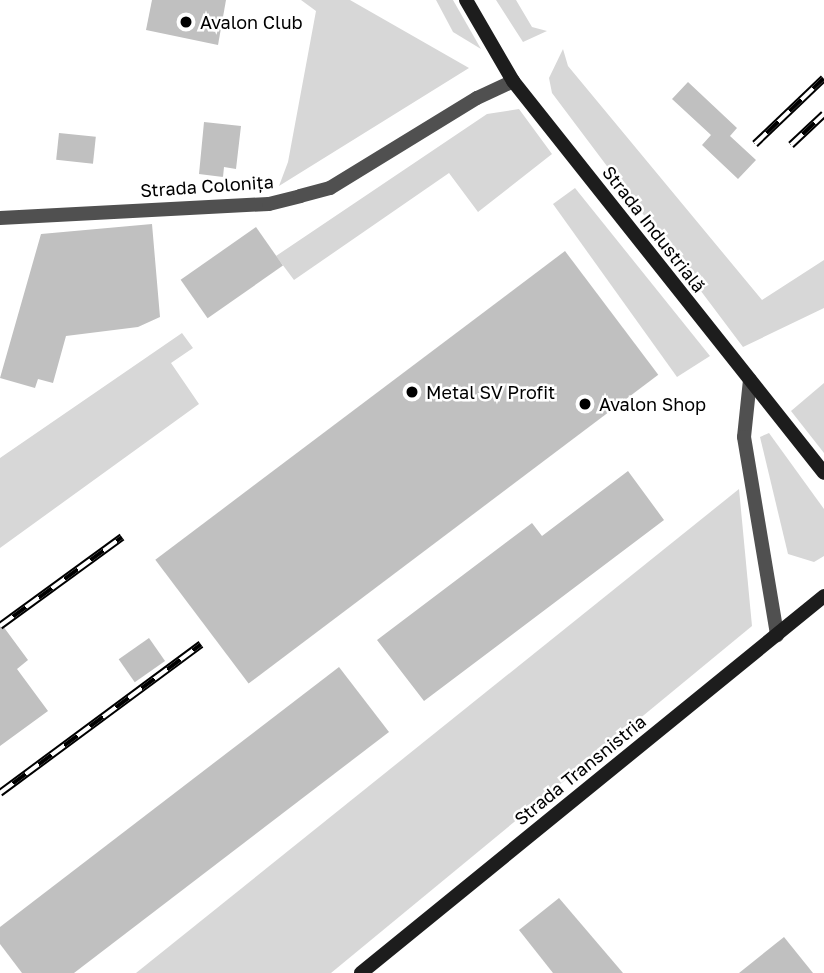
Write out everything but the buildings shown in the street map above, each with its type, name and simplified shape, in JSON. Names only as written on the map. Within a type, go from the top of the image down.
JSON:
[{"type":"street","name":"Strada Industrială","points":[[467,0],[513,81],[824,473]]},
{"type":"street","name":"Strada Colonița","points":[[0,218],[269,204],[300,197],[330,188],[477,98],[513,81]]},
{"type":"street","points":[[750,380],[744,438],[777,635]]},
{"type":"street","name":"Strada Transnistria","points":[[360,973],[824,596]]},
{"type":"shaded area","points":[[301,0],[350,0],[469,68],[279,186],[288,162],[316,11]]},
{"type":"shaded area","points":[[436,0],[453,0],[481,49],[453,32]]},
{"type":"shaded area","points":[[496,0],[516,0],[532,27],[547,31],[523,42]]},
{"type":"shaded area","points":[[563,49],[568,66],[762,300],[824,260],[824,308],[743,347],[552,93],[549,78]]},
{"type":"shaded area","points":[[519,109],[552,154],[478,212],[449,173],[294,280],[276,256],[487,114]]},
{"type":"shaded area","points":[[575,188],[710,356],[677,377],[553,204]]},
{"type":"shaded area","points":[[182,333],[193,348],[171,363],[199,404],[0,548],[0,458]]},
{"type":"shaded area","points":[[824,383],[824,453],[791,411]]},
{"type":"shaded area","points":[[769,433],[824,509],[824,556],[814,562],[788,554],[760,437]]},
{"type":"shaded area","points":[[739,489],[752,626],[331,973],[136,973]]},
{"type":"railway","points":[[755,144],[824,78]]},
{"type":"railway","points":[[791,145],[824,114]]},
{"type":"railway","points":[[0,626],[122,537]]},
{"type":"railway","points":[[0,793],[201,644]]},
{"type":"place","name":"Avalon Club","points":[[186,22]]},
{"type":"place","name":"Metal SV Profit","points":[[412,392]]},
{"type":"place","name":"Avalon Shop","points":[[585,404]]}]
